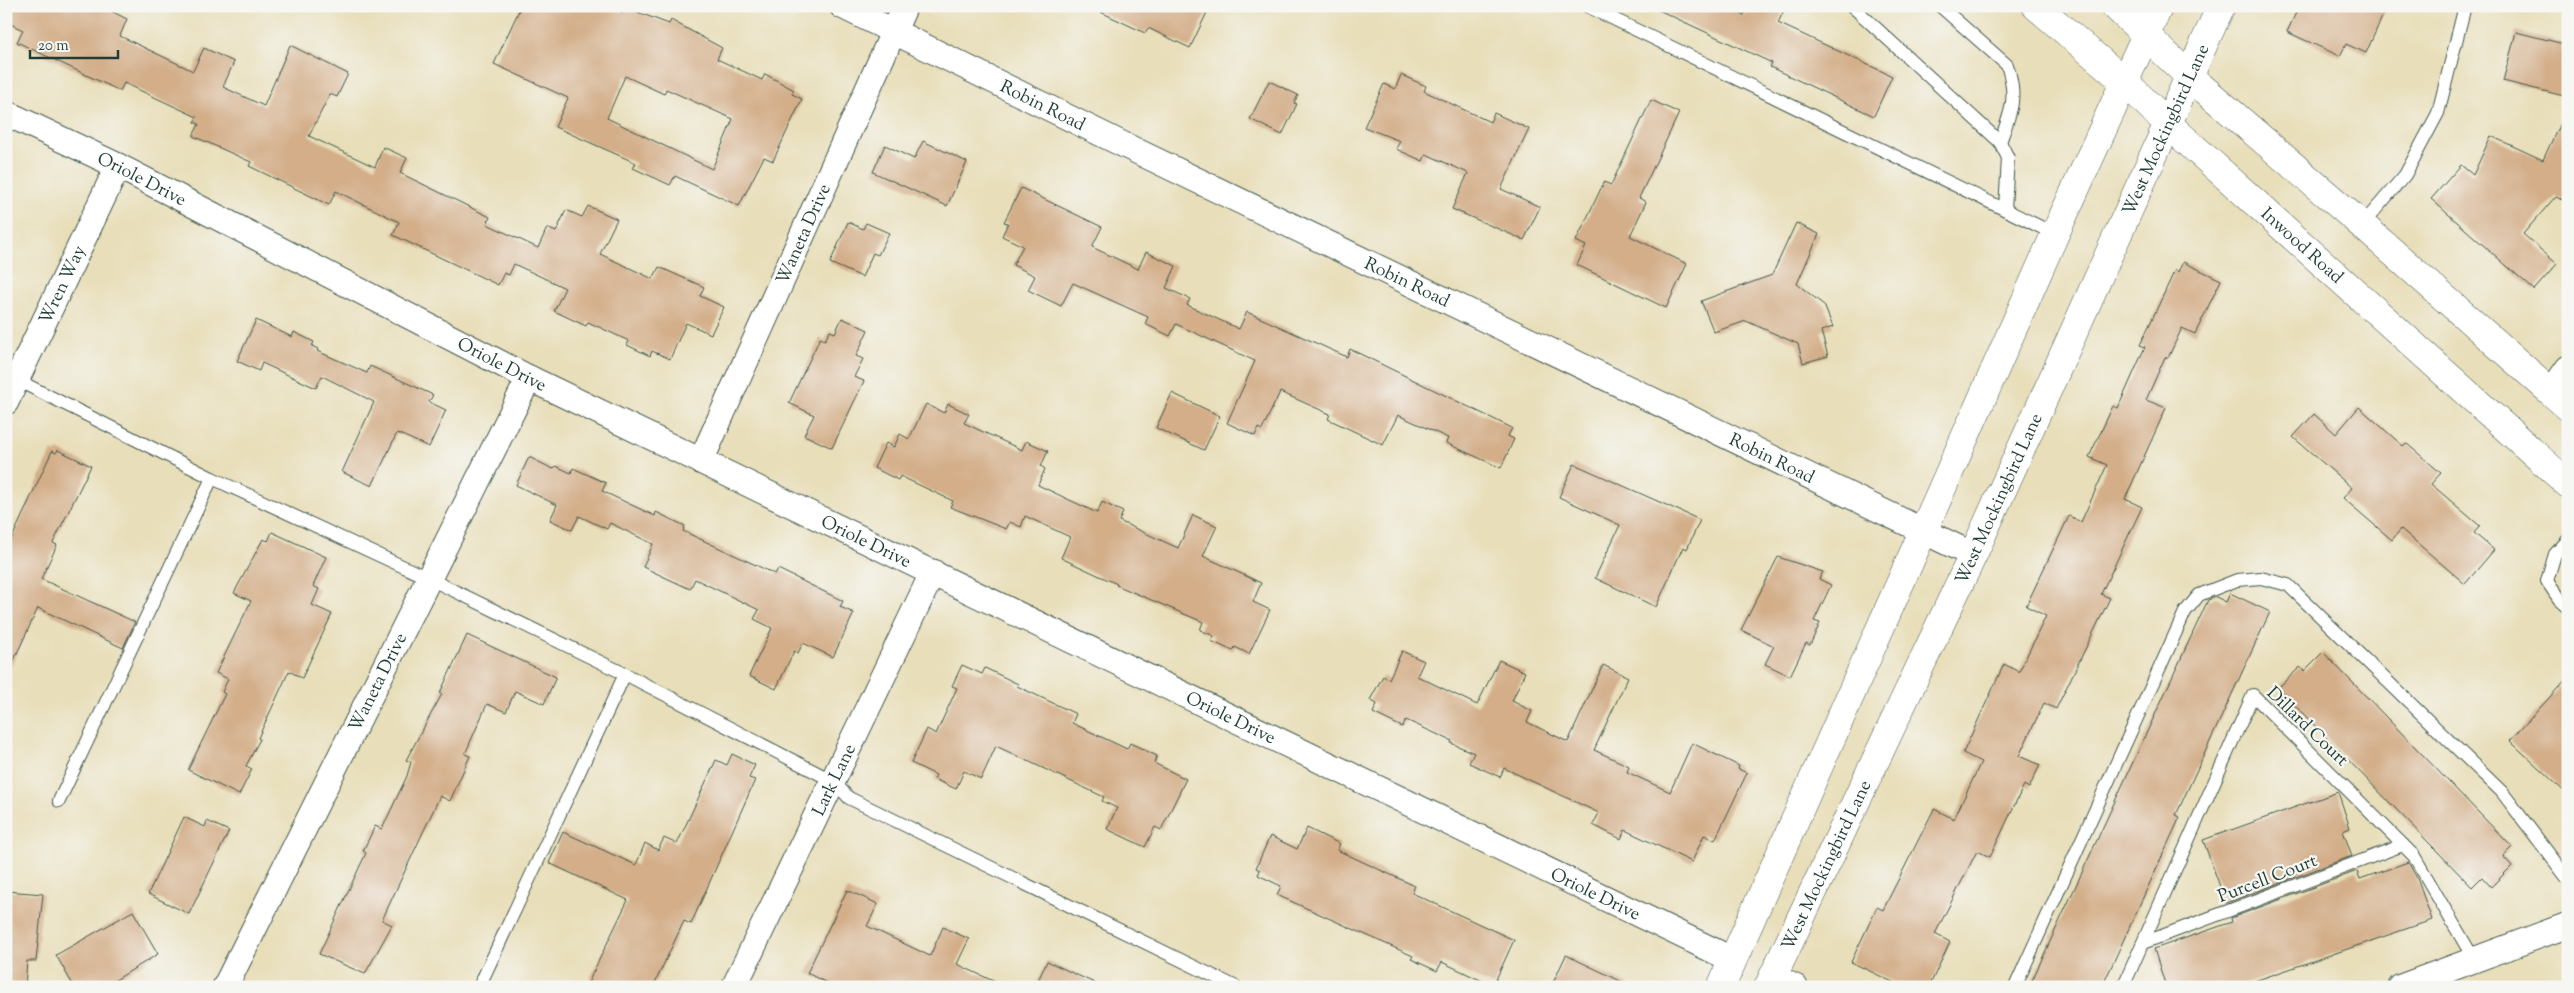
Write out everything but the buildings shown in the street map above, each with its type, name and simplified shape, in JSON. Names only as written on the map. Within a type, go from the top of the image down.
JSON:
[{"type":"main road","name":"Inwood Road","points":[[2036,6],[2124,81],[2169,125],[2568,484]]},
{"type":"main road","points":[[2115,6],[2190,77],[2362,225],[2559,400]]},
{"type":"main road","points":[[1721,987],[2054,234],[2159,6]]},
{"type":"main road","name":"West Mockingbird Lane","points":[[1779,983],[2169,125],[2221,6]]},
{"type":"main road","points":[[1733,960],[1779,983]]},
{"type":"street","name":"Robin Road","points":[[842,6],[1973,555]]},
{"type":"street","name":"Waneta Drive","points":[[701,461],[905,6]]},
{"type":"street","name":"Oriole Drive","points":[[6,113],[118,166],[529,378],[1733,960]]},
{"type":"street","name":"Wren Way","points":[[6,402],[12,378],[118,166]]},
{"type":"street","points":[[2559,400],[2568,368]]},
{"type":"street","name":"Waneta Drive","points":[[225,987],[430,580],[529,378]]},
{"type":"street","name":"Lark Lane","points":[[734,987],[933,572]]},
{"type":"street","points":[[2401,987],[2568,925]]},
{"type":"lane","points":[[1587,6],[2054,234]]},
{"type":"lane","points":[[1852,6],[2000,142],[2008,158],[2005,209]]},
{"type":"lane","points":[[1940,6],[2007,65],[2011,76],[2013,104],[2000,142]]},
{"type":"lane","points":[[2362,225],[2405,174],[2438,113],[2465,6]]},
{"type":"lane","points":[[12,378],[212,478],[625,674],[833,781],[848,798],[1236,987]]},
{"type":"lane","points":[[58,801],[212,478]]},
{"type":"lane","points":[[2568,540],[2555,554],[2547,580],[2559,599],[2568,606]]},
{"type":"lane","points":[[2015,987],[2185,612],[2199,595],[2237,580],[2262,578],[2288,585],[2502,792],[2568,878]]},
{"type":"lane","points":[[479,987],[625,674]]},
{"type":"lane","name":"Dillard Court","points":[[2123,987],[2253,695],[2414,856],[2475,961]]},
{"type":"lane","name":"Purcell Court","points":[[2142,943],[2403,845]]}]
